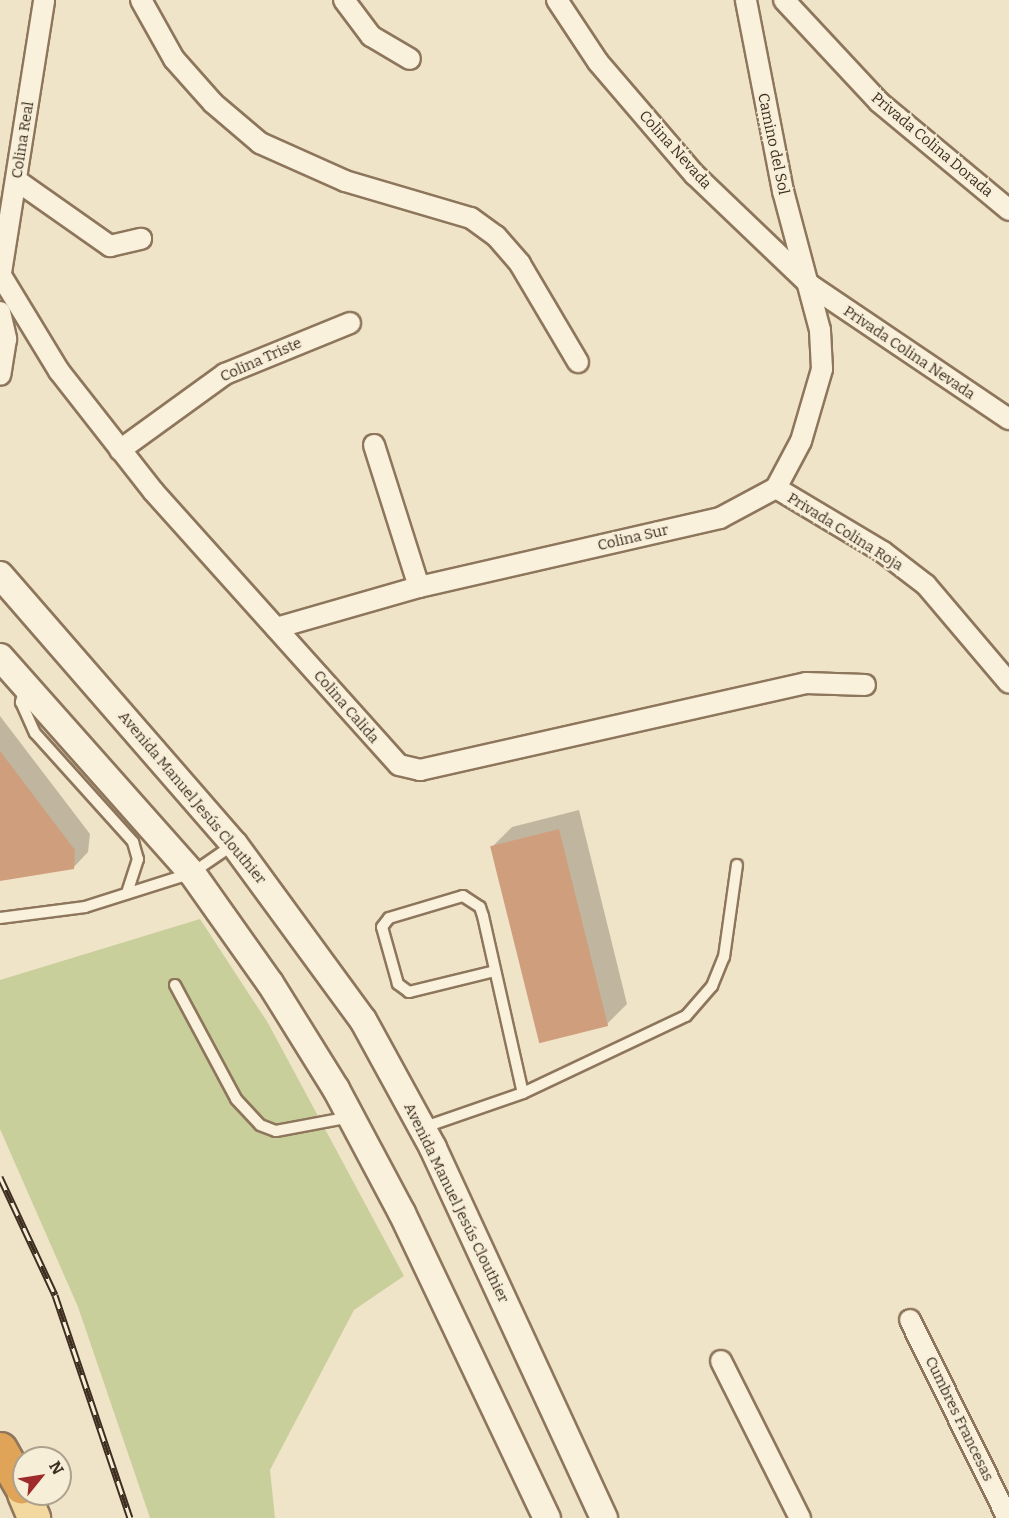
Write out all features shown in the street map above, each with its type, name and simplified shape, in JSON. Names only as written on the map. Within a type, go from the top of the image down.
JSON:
[{"type":"highway","points":[[0,1449],[12,1471]]},
{"type":"main road","points":[[0,1430],[12,1462]]},
{"type":"street","name":"Colina Real","points":[[0,276],[44,0]]},
{"type":"street","points":[[141,0],[174,59],[213,104],[260,143],[345,181],[471,218],[496,236],[520,264],[578,362]]},
{"type":"street","points":[[344,0],[371,36],[410,60]]},
{"type":"street","name":"Colina Nevada","points":[[557,0],[598,62],[695,175],[810,285]]},
{"type":"street","name":"Camino del Sol","points":[[746,0],[783,191],[810,285]]},
{"type":"street","name":"Privada Colina Dorada","points":[[784,0],[879,102],[1009,210]]},
{"type":"street","points":[[16,180],[110,246],[141,239]]},
{"type":"street","name":"Colina Calida","points":[[0,276],[53,362],[120,450],[390,757],[420,770],[806,683],[865,685]]},
{"type":"street","points":[[776,488],[801,441],[822,369],[818,308],[810,285]]},
{"type":"street","name":"Privada Colina Nevada","points":[[810,285],[1009,419]]},
{"type":"street","points":[[0,312],[6,339],[0,375]]},
{"type":"street","name":"Colina Triste","points":[[120,450],[225,374],[350,323]]},
{"type":"street","points":[[374,445],[419,587]]},
{"type":"street","name":"Colina Sur","points":[[276,628],[419,587],[720,518],[776,488]]},
{"type":"street","name":"Privada Colina Roja","points":[[776,488],[883,552],[926,585],[1009,683]]},
{"type":"street","name":"Avenida Manuel Jesús Clouthier","points":[[0,575],[234,844],[363,1020],[422,1128],[604,1518]]},
{"type":"street","points":[[0,657],[192,873],[270,983],[351,1117],[547,1518]]},
{"type":"street","name":"Cumbres Francesas","points":[[910,1320],[1008,1518]]},
{"type":"street","points":[[721,1361],[800,1518]]},
{"type":"lane","points":[[25,687],[21,702],[35,733],[133,843],[138,859],[127,893]]},
{"type":"lane","points":[[0,918],[85,907],[192,873],[234,844]]},
{"type":"lane","points":[[422,1128],[523,1093],[654,1034],[701,1003],[724,957],[738,865]]},
{"type":"lane","points":[[495,971],[409,992],[398,984],[382,927],[389,918],[463,896],[480,907],[495,971],[523,1093]]},
{"type":"lane","points":[[175,985],[236,1099],[260,1125],[276,1131],[351,1117]]},
{"type":"green space","points":[[200,919],[268,1023],[404,1276],[354,1310],[270,1470],[275,1518],[150,1518],[78,1307],[0,1129],[0,980]]},
{"type":"building","points":[[0,751],[75,850],[74,869],[0,881]]},
{"type":"building","points":[[559,829],[608,1026],[539,1043],[490,846]]},
{"type":"railway","points":[[0,1177],[55,1295],[130,1518]]}]
